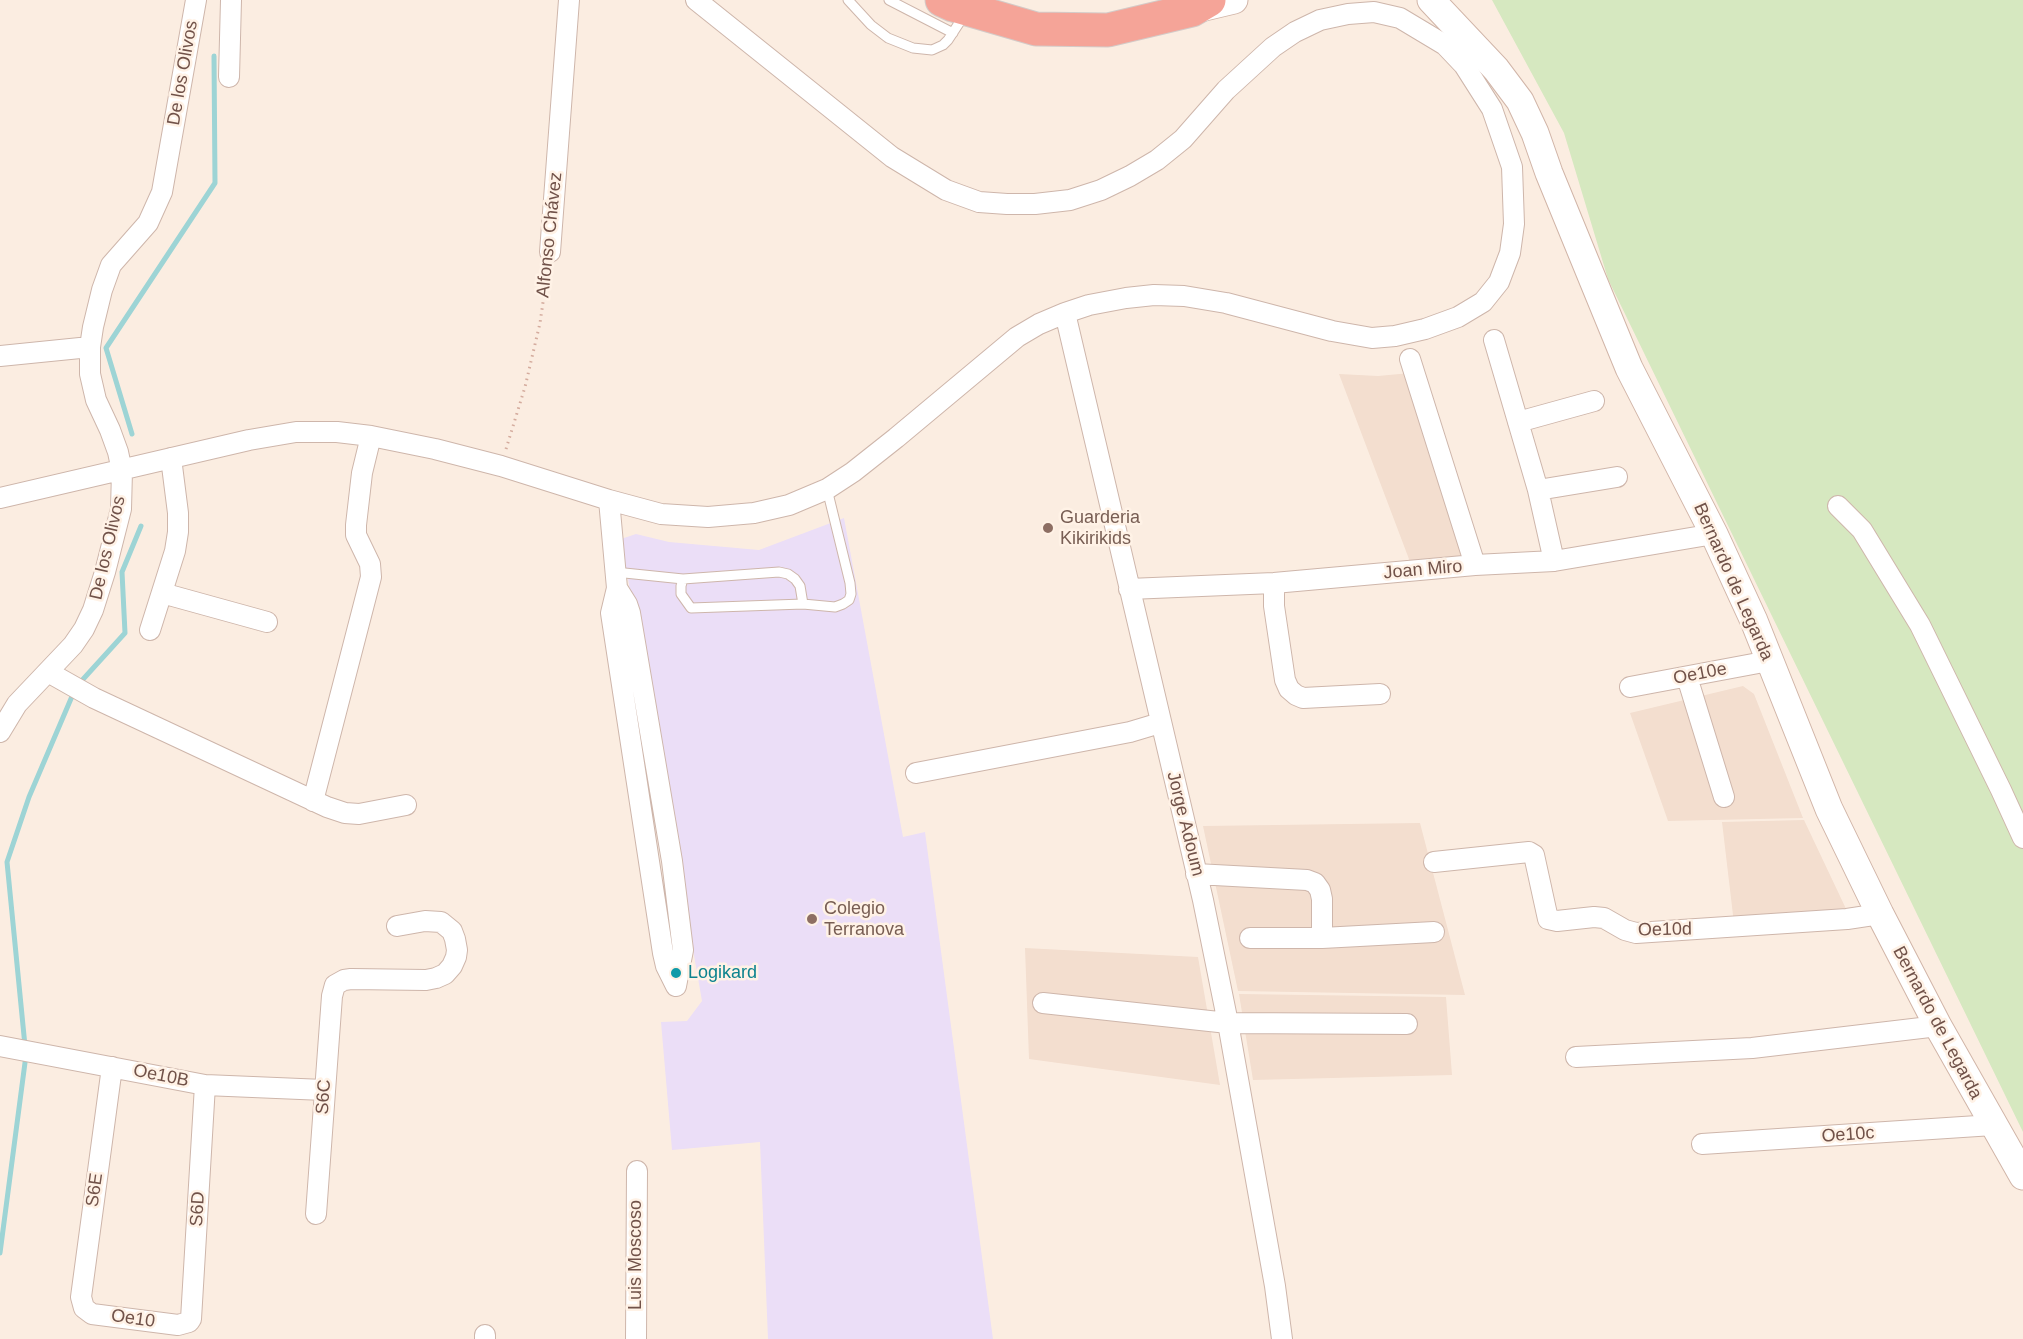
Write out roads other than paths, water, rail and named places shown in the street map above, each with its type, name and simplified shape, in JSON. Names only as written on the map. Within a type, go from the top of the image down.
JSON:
[{"type":"highway","points":[[954,14],[1036,29],[1108,30],[1200,5]]},
{"type":"street","name":"De los Olivos","points":[[0,732],[17,704],[56,676],[93,610],[105,572],[121,509],[122,471],[110,430],[96,400],[90,374],[90,346],[102,290],[111,265],[148,223],[162,192],[195,0]]},
{"type":"street","points":[[229,77],[231,0]]},
{"type":"street","name":"Alfonso Chávez","points":[[550,252],[569,0]]},
{"type":"street","points":[[0,498],[249,440],[296,432],[337,432],[371,436],[501,466],[661,514],[708,517],[754,513],[789,505],[827,489],[896,438],[1017,337],[1065,313],[1089,305],[1126,298],[1154,295],[1184,296],[1226,303],[1332,331],[1372,338],[1395,336],[1425,329],[1458,317],[1483,302],[1499,282],[1510,253],[1515,224],[1512,167],[1492,109],[1464,65],[1452,37],[1400,18],[1374,12],[1348,14],[1320,20],[1295,32],[1273,47],[1226,90],[1183,139],[1156,160],[1101,190],[1070,200],[1035,204],[988,203],[946,190],[892,157],[696,0]]},
{"type":"street","points":[[1200,5],[1234,0]]},
{"type":"street","name":"Bernardo de Legarda","points":[[1431,0],[1452,37],[1496,69],[1520,101],[1629,368],[1714,534],[1754,621],[1829,809],[1938,1026],[2023,1176]]},
{"type":"street","name":"Jorge Adoum","points":[[1065,313],[1197,874],[1228,1023],[1279,1310],[1282,1339]]},
{"type":"street","points":[[1494,340],[1538,490],[1554,561]]},
{"type":"street","points":[[0,356],[90,346]]},
{"type":"street","points":[[1410,359],[1474,565]]},
{"type":"street","points":[[1518,422],[1594,401]]},
{"type":"street","points":[[313,801],[370,577],[370,564],[356,535],[356,525],[362,473],[371,436]]},
{"type":"street","points":[[150,630],[175,551],[178,532],[171,458]]},
{"type":"street","points":[[1538,490],[1617,477]]},
{"type":"street","points":[[609,500],[616,580],[611,613],[663,952],[666,966],[676,986],[682,964],[683,936],[630,613],[616,580]]},
{"type":"street","points":[[1838,506],[1862,530],[1920,625],[2023,838]]},
{"type":"street","name":"Joan Miro","points":[[1129,589],[1274,583],[1474,565],[1554,561],[1714,534]]},
{"type":"street","points":[[1274,583],[1274,606],[1285,680],[1289,689],[1303,698],[1380,694]]},
{"type":"street","points":[[162,593],[267,622]]},
{"type":"street","name":"Oe10e","points":[[1630,687],[1769,661]]},
{"type":"street","points":[[56,676],[88,694],[313,801],[345,813],[359,814],[406,805]]},
{"type":"street","points":[[1687,677],[1724,797]]},
{"type":"street","points":[[916,773],[1130,732],[1160,723]]},
{"type":"street","points":[[635,772],[656,768]]},
{"type":"street","name":"Oe10d","points":[[1434,862],[1530,852],[1534,855],[1548,919],[1557,921],[1604,918],[1625,930],[1636,933],[1847,920],[1880,914]]},
{"type":"street","points":[[1197,874],[1307,880],[1315,883],[1322,899],[1322,938]]},
{"type":"street","name":"S6C","points":[[316,1214],[332,996],[335,986],[351,979],[426,981],[445,974],[452,966],[457,950],[452,931],[446,926],[433,921],[397,926]]},
{"type":"street","points":[[1250,938],[1322,938],[1434,932]]},
{"type":"street","points":[[1043,1003],[1228,1023],[1407,1024]]},
{"type":"street","points":[[1576,1057],[1752,1048],[1938,1026]]},
{"type":"street","name":"Oe10B","points":[[0,1046],[205,1089],[324,1094]]},
{"type":"street","name":"Oe10B","points":[[0,1056],[111,1071]]},
{"type":"street","name":"S6E","points":[[87,1312],[81,1297],[111,1071]]},
{"type":"street","name":"S6D","points":[[178,1325],[189,1322],[192,1312],[205,1089]]},
{"type":"street","name":"Oe10c","points":[[1702,1144],[1993,1125]]},
{"type":"street","name":"Luis Moscoso","points":[[636,1339],[637,1171]]},
{"type":"street","name":"Oe10","points":[[87,1312],[178,1325]]},
{"type":"lane","points":[[848,0],[888,38],[913,48],[932,50],[943,45],[954,14],[889,0]]},
{"type":"lane","points":[[683,579],[681,594],[691,609],[803,604],[835,607],[849,600],[850,583],[827,489]]},
{"type":"lane","points":[[616,580],[683,579],[779,572],[795,579],[800,586],[803,604]]},
{"type":"waterway","points":[[132,434],[106,348],[215,183],[214,56]]},
{"type":"waterway","points":[[25,1046],[7,862],[29,797],[76,687],[125,633],[122,572],[141,526]]},
{"type":"waterway","points":[[0,1253],[26,1055]]},
{"type":"place","name":"Guarderia Kikirikids","points":[[1048,528]]},
{"type":"place","name":"Colegio Terranova","points":[[812,919]]},
{"type":"place","name":"Logikard","points":[[676,973]]}]
